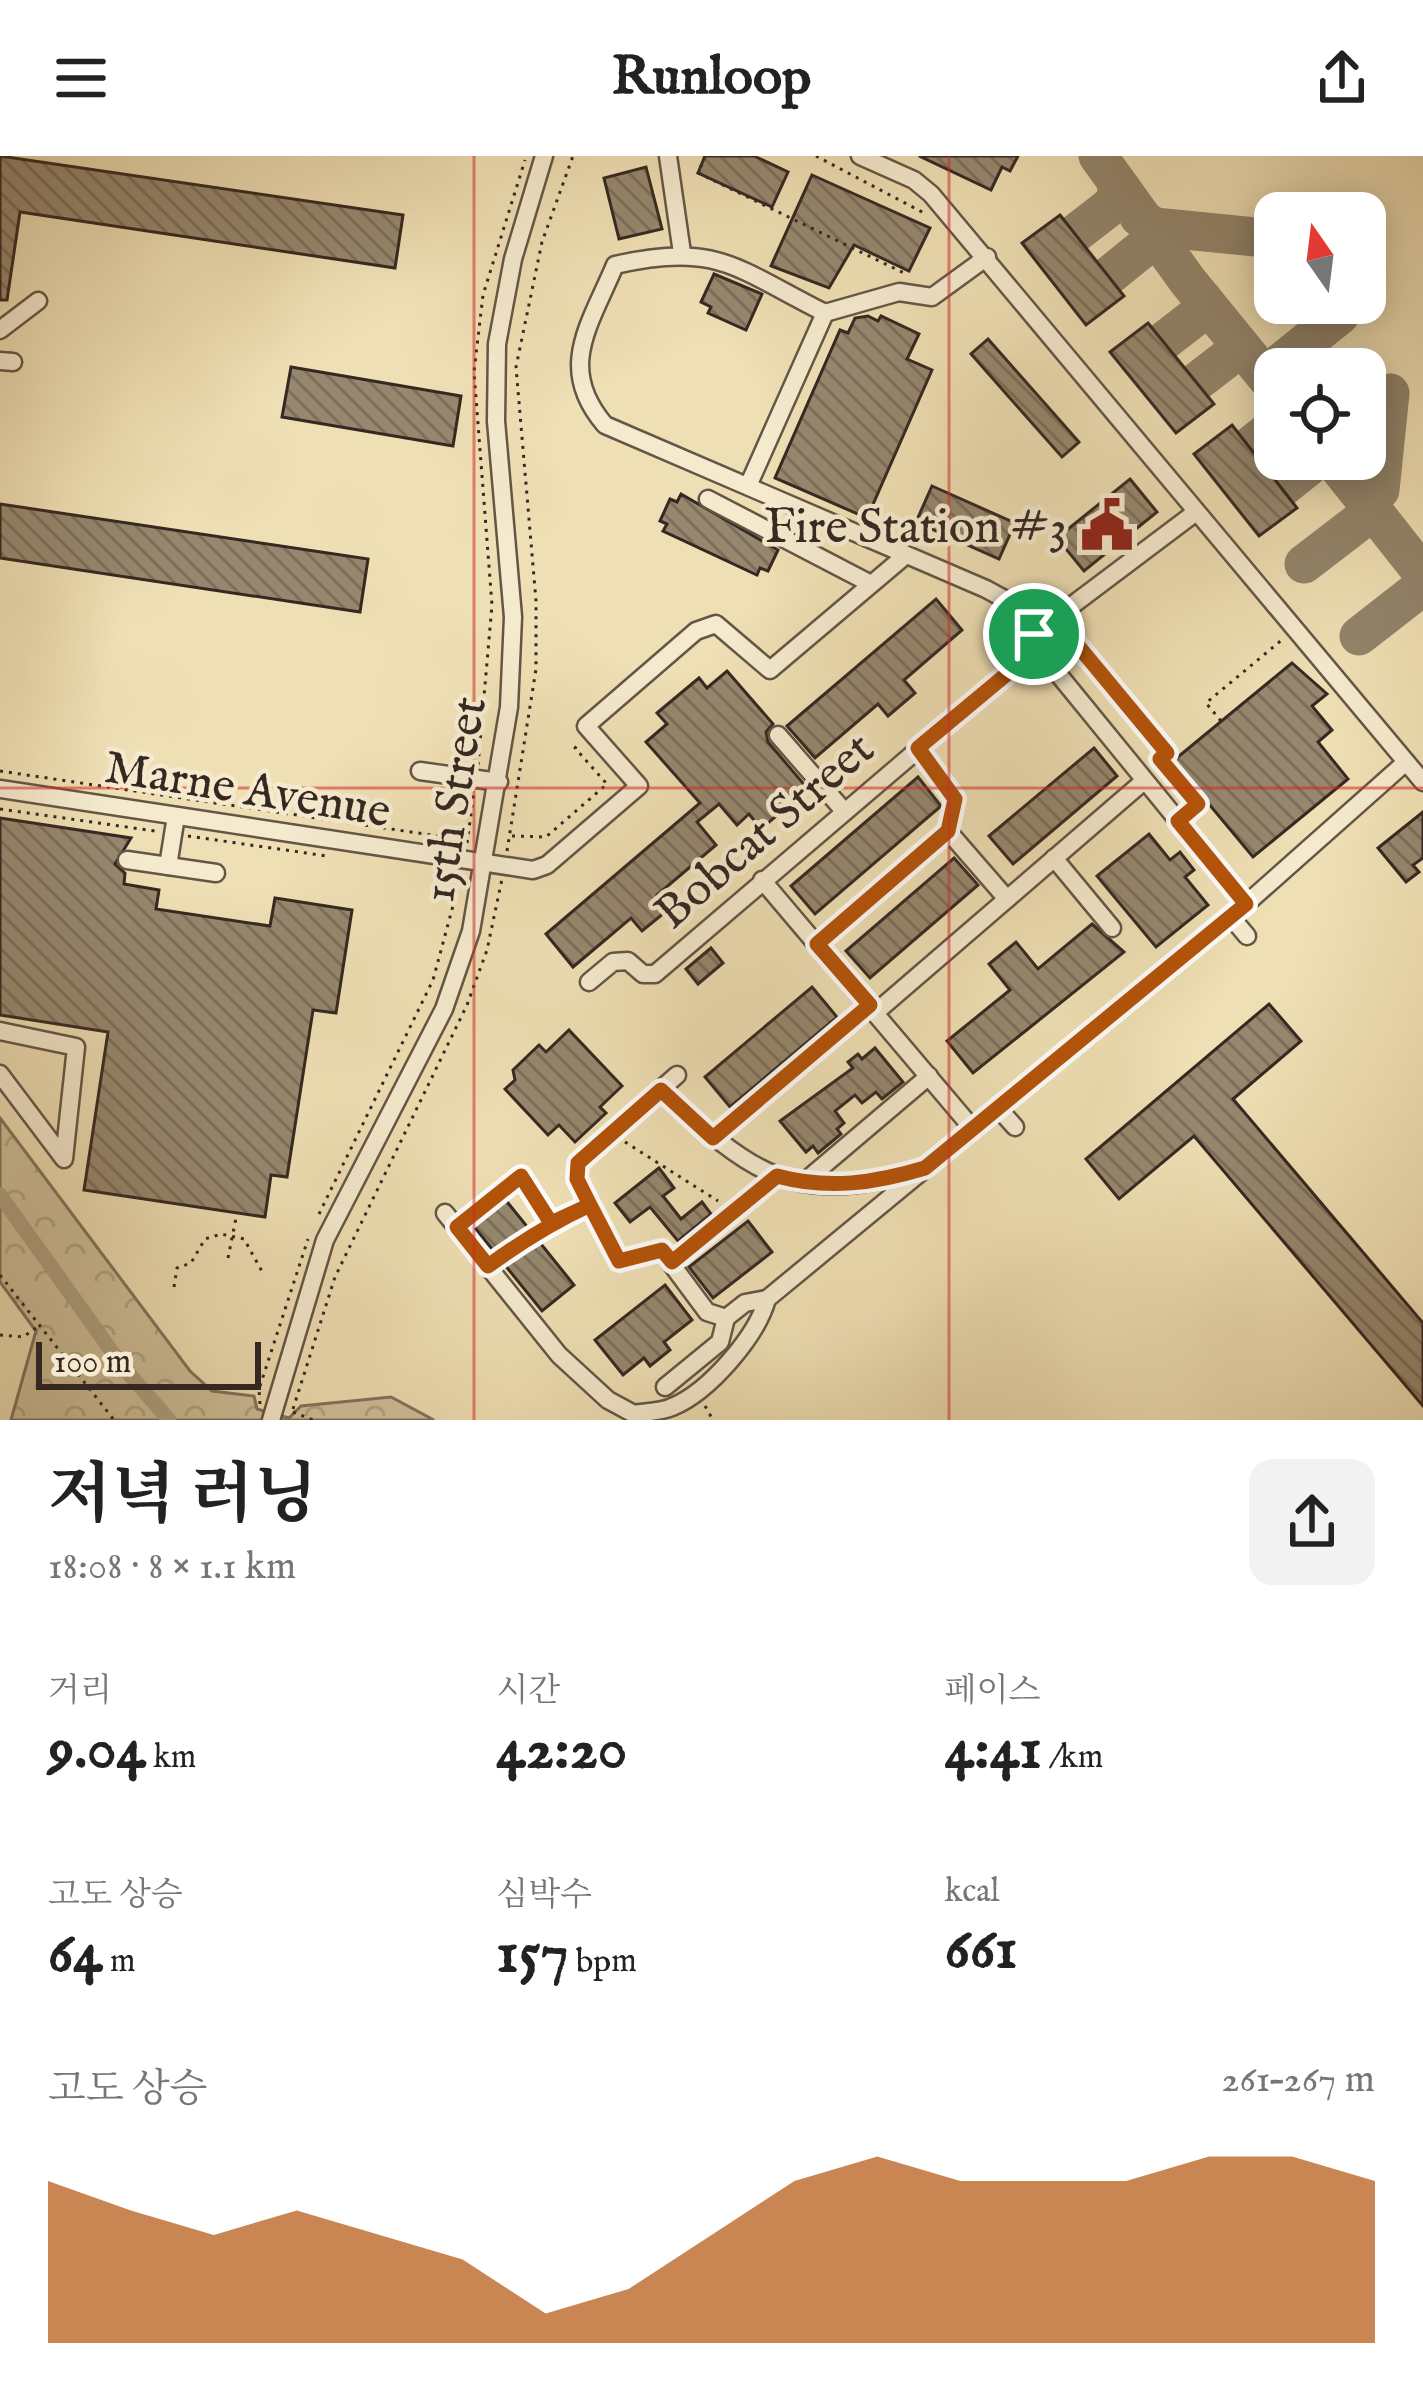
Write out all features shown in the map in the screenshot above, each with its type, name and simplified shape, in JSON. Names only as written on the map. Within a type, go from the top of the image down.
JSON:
[{"type":"street","name":"15th Street","points":[[272,1417],[325,1240],[443,1009],[471,932],[500,782],[513,617],[496,421],[497,344],[513,259],[544,156]]},
{"type":"street","points":[[668,156],[682,253]]},
{"type":"street","points":[[860,156],[914,181],[987,257],[1423,782]]},
{"type":"street","points":[[987,257],[937,304],[899,292],[825,313],[708,254],[682,253],[616,265],[586,335],[576,368],[579,382],[587,404],[605,425],[1008,601],[1144,781],[1246,904]]},
{"type":"street","points":[[0,330],[38,302]]},
{"type":"street","points":[[748,486],[825,313]]},
{"type":"street","points":[[708,499],[871,584]]},
{"type":"street","name":"Bobcat Street","points":[[589,982],[614,962],[628,961],[643,974],[655,974],[918,748],[1036,641],[1055,618],[1196,512]]},
{"type":"street","points":[[592,733],[586,726],[701,627],[727,629],[770,670],[906,555]]},
{"type":"street","name":"Marne Avenue","points":[[0,789],[174,825],[485,853],[532,870],[548,865],[639,786],[592,733]]},
{"type":"street","points":[[778,735],[844,811]]},
{"type":"street","points":[[817,944],[948,831],[955,799],[918,748]]},
{"type":"street","points":[[664,1387],[720,1342],[726,1318],[745,1303],[766,1299],[1231,917],[1406,762]]},
{"type":"street","points":[[420,771],[500,782]]},
{"type":"street","points":[[713,1138],[1144,781]]},
{"type":"street","points":[[168,866],[174,825]]},
{"type":"street","points":[[948,831],[1007,899]]},
{"type":"street","points":[[1054,858],[1112,928]]},
{"type":"street","points":[[127,860],[216,873]]},
{"type":"street","points":[[762,880],[973,1129]]},
{"type":"street","points":[[1231,917],[1247,936]]},
{"type":"street","points":[[0,1031],[76,1047],[64,1159],[0,1074]]},
{"type":"street","points":[[676,1075],[578,1163],[577,1179],[619,1261],[662,1250],[707,1312],[726,1318]]},
{"type":"street","points":[[804,1182],[929,1076]]},
{"type":"street","points":[[661,1090],[735,1157],[777,1176],[804,1182],[875,1183],[925,1168]]},
{"type":"street","points":[[998,1108],[1015,1127]]},
{"type":"street","points":[[672,1262],[777,1176]]},
{"type":"street","points":[[451,1220],[582,1379],[634,1414],[674,1407],[739,1352],[762,1318],[766,1299]]},
{"type":"path","points":[[706,156],[698,172],[909,271],[899,292]]},
{"type":"path","points":[[815,156],[964,232]]},
{"type":"path","points":[[1055,618],[1167,753],[1160,759],[1198,804],[1178,821]]},
{"type":"path","points":[[1221,721],[1206,703],[1294,630]]},
{"type":"path","points":[[510,836],[546,837],[607,784],[575,748],[592,733]]},
{"type":"path","points":[[0,771],[485,853]]},
{"type":"path","points":[[0,808],[174,825],[328,856]]},
{"type":"path","points":[[612,1133],[734,1211]]},
{"type":"path","points":[[451,1220],[521,1176],[551,1223]]},
{"type":"path","points":[[488,1266],[551,1223],[590,1205]]},
{"type":"path","points":[[228,1258],[237,1213]]},
{"type":"path","points":[[174,1287],[177,1268],[191,1263],[205,1239],[232,1235],[254,1250],[264,1275]]},
{"type":"path","points":[[0,1275],[114,1420]]},
{"type":"path","points":[[0,1335],[23,1337],[38,1326]]},
{"type":"green space","points":[[0,1118],[190,1371],[212,1391],[254,1396],[257,1409],[289,1418],[301,1406],[391,1397],[434,1420],[11,1420],[36,1331],[0,1282]]},
{"type":"building","points":[[0,156],[403,215],[395,268],[20,212],[7,300],[0,300]]},
{"type":"building","points":[[705,156],[754,156],[788,172],[772,207],[698,173]]},
{"type":"building","points":[[919,156],[1018,156],[1010,171],[1002,167],[991,190]]},
{"type":"building","points":[[646,167],[662,229],[619,239],[604,178]]},
{"type":"building","points":[[812,175],[930,228],[909,271],[854,245],[829,288],[771,266]]},
{"type":"building","points":[[1060,215],[1124,296],[1086,325],[1022,243]]},
{"type":"building","points":[[714,274],[762,294],[746,330],[708,313],[711,307],[701,302]]},
{"type":"building","points":[[868,316],[878,321],[881,316],[919,334],[907,359],[932,370],[867,518],[775,478],[840,330],[848,333],[855,318]]},
{"type":"building","points":[[1148,323],[1214,404],[1176,433],[1110,352]]},
{"type":"building","points":[[988,339],[1079,442],[1062,457],[971,354]]},
{"type":"building","points":[[291,367],[461,396],[453,446],[282,417]]},
{"type":"building","points":[[1232,425],[1254,453],[1254,480],[1275,480],[1297,508],[1259,536],[1194,454]]},
{"type":"building","name":"Fire Station #3","points":[[1130,479],[1157,512],[1084,571],[1057,538]]},
{"type":"building","points":[[932,486],[1015,523],[999,559],[916,522]]},
{"type":"building","points":[[681,494],[778,550],[768,571],[760,568],[757,575],[663,531],[667,524],[660,521],[670,499],[677,502]]},
{"type":"building","points":[[0,504],[368,559],[360,612],[0,558]]},
{"type":"building","points":[[936,599],[962,630],[904,680],[915,693],[888,716],[878,704],[815,758],[787,726]]},
{"type":"building","points":[[1292,663],[1327,694],[1312,706],[1332,730],[1318,742],[1348,779],[1253,857],[1173,761]]},
{"type":"building","points":[[727,671],[773,724],[766,732],[768,742],[808,789],[761,829],[749,814],[737,825],[719,804],[697,822],[716,845],[657,895],[669,909],[642,931],[631,918],[573,967],[546,934],[700,803],[646,742],[667,724],[657,713],[699,678],[707,688]]},
{"type":"building","points":[[1094,748],[1117,776],[1013,864],[989,836]]},
{"type":"building","points":[[918,777],[941,806],[815,914],[791,886]]},
{"type":"building","points":[[1423,812],[1423,858],[1413,865],[1419,872],[1406,882],[1378,848]]},
{"type":"building","points":[[0,818],[131,838],[115,864],[125,873],[124,884],[159,890],[156,909],[270,926],[275,898],[352,910],[336,1013],[313,1010],[287,1177],[271,1175],[265,1217],[84,1190],[108,1032],[0,1015]]},
{"type":"building","points":[[1149,834],[1170,860],[1180,852],[1194,870],[1185,877],[1208,905],[1156,947],[1097,876]]},
{"type":"building","points":[[954,858],[978,885],[870,978],[846,951]]},
{"type":"building","points":[[1092,924],[1124,952],[973,1073],[947,1041],[1010,990],[989,964],[1016,942],[1038,969]]},
{"type":"building","points":[[711,948],[723,963],[698,984],[686,969]]},
{"type":"building","points":[[812,987],[837,1017],[730,1107],[705,1077]]},
{"type":"building","points":[[1269,1004],[1301,1041],[1233,1099],[1423,1323],[1423,1406],[1194,1136],[1119,1199],[1086,1159]]},
{"type":"building","points":[[569,1030],[622,1086],[600,1107],[606,1113],[575,1142],[559,1125],[548,1135],[505,1089],[515,1080],[513,1070],[539,1045],[546,1052]]},
{"type":"building","points":[[875,1048],[903,1082],[882,1099],[876,1092],[862,1103],[855,1095],[835,1111],[844,1123],[837,1129],[841,1134],[818,1153],[813,1146],[806,1152],[780,1121],[853,1068],[848,1062],[858,1054],[862,1059]]},
{"type":"building","points":[[659,1168],[674,1188],[663,1196],[681,1219],[702,1202],[711,1214],[678,1241],[650,1207],[630,1222],[615,1203]]},
{"type":"building","points":[[504,1198],[574,1285],[542,1311],[471,1223]]},
{"type":"building","points":[[748,1221],[772,1252],[713,1298],[689,1267]]},
{"type":"building","points":[[665,1285],[692,1320],[664,1342],[670,1350],[650,1366],[644,1358],[623,1375],[595,1340]]},
{"type":"waterway","points":[[0,1195],[123,1367],[169,1420]]},
{"type":"taxiway","points":[[1098,156],[1187,280],[1254,362]]},
{"type":"taxiway","points":[[1076,233],[1116,202],[1117,188]]},
{"type":"taxiway","points":[[1139,217],[1155,227],[1254,237]]},
{"type":"taxiway","points":[[1111,274],[1148,244],[1149,230]]},
{"type":"taxiway","points":[[1164,341],[1200,313],[1202,298]]},
{"type":"taxiway","points":[[1299,348],[1329,324]]},
{"type":"taxiway","points":[[1199,380],[1234,353],[1247,354]]},
{"type":"taxiway","points":[[1386,432],[1390,393]]},
{"type":"taxiway","points":[[1250,446],[1254,443]]},
{"type":"taxiway","points":[[1283,487],[1292,480]]},
{"type":"taxiway","points":[[1349,480],[1370,495],[1380,490],[1381,480]]},
{"type":"taxiway","points":[[1356,489],[1423,574]]},
{"type":"taxiway","points":[[1304,564],[1373,511]]},
{"type":"taxiway","points":[[1359,636],[1423,586]]},
{"type":"place","name":"Fire Station #3","points":[[1107,525]]},
{"type":"route","points":[[1034,634],[1037,649],[918,748],[955,799],[948,831],[817,944],[870,1005],[713,1138],[661,1090],[578,1163],[577,1179],[590,1205],[537,1230],[488,1266],[457,1227],[521,1176],[542,1202],[551,1223],[590,1205],[619,1261],[662,1250],[672,1262],[777,1176],[824,1184],[875,1183],[925,1168],[1246,904],[1178,821],[1198,804],[1160,759],[1167,753],[1055,618],[1034,634]]}]
